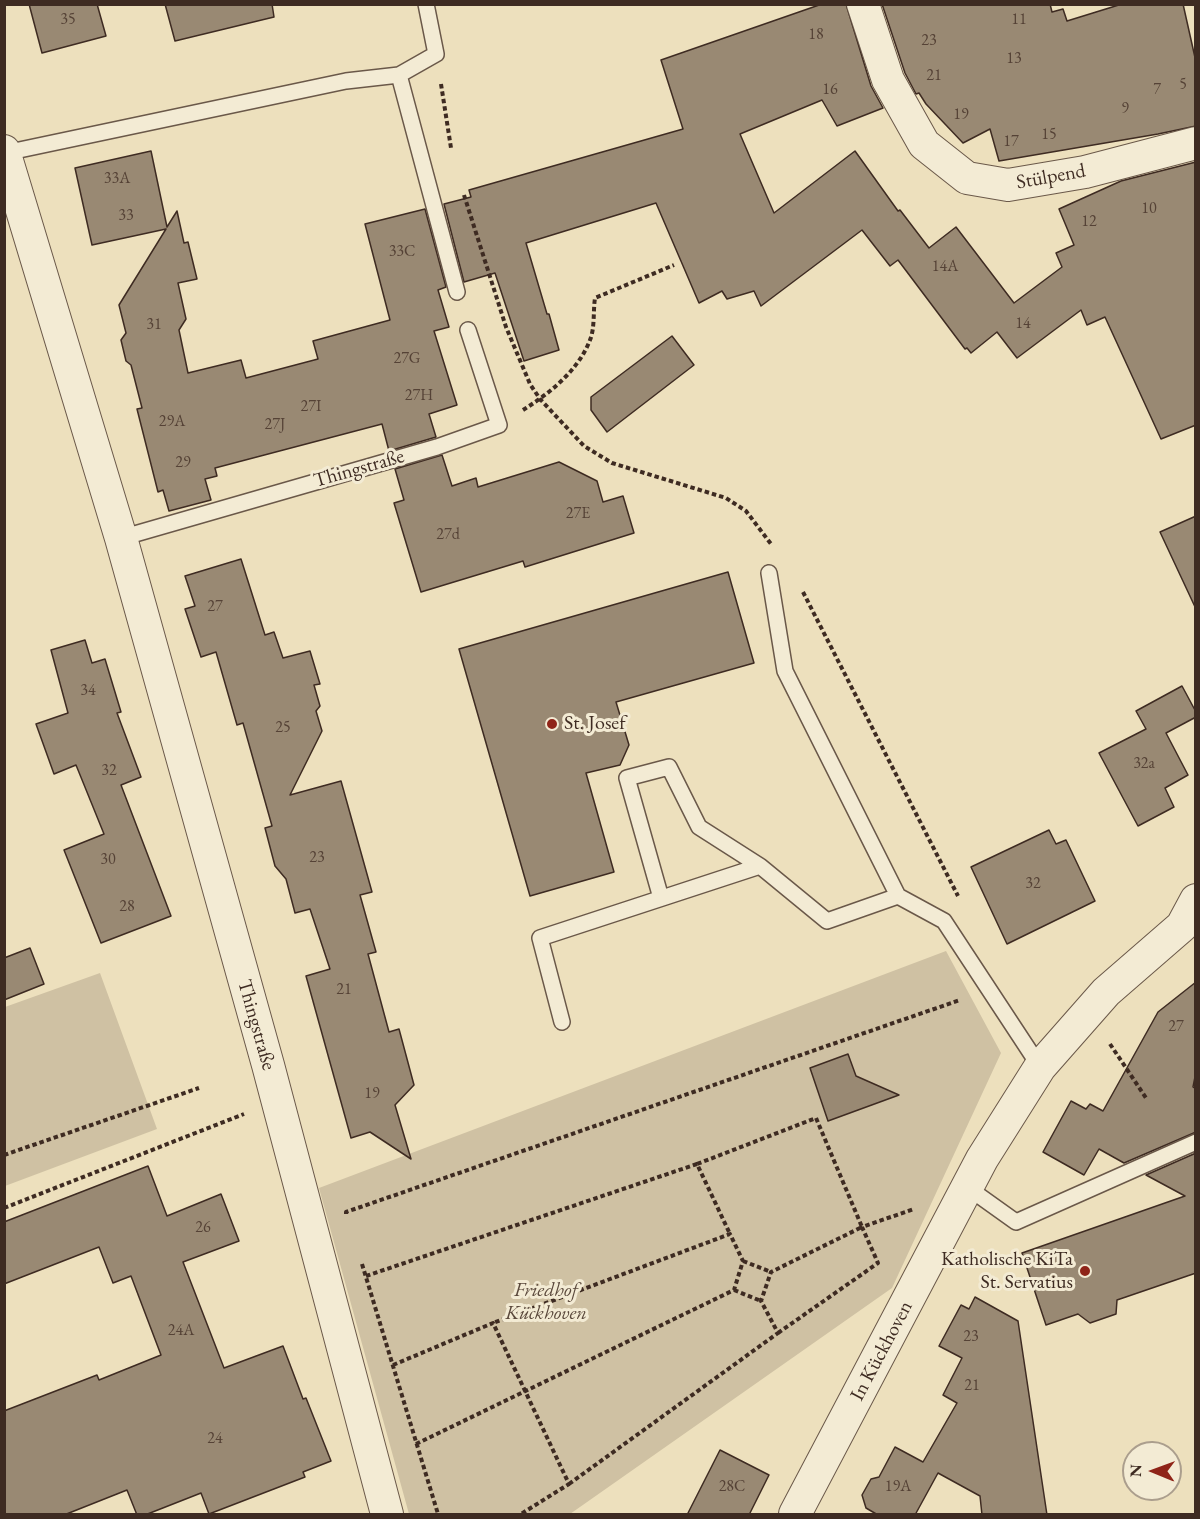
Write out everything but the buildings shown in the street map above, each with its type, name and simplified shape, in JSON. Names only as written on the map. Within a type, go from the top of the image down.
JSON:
[{"type":"street","name":"Stülpend","points":[[863,4],[888,80],[924,144],[967,178],[1008,185],[1085,172],[1196,143]]},
{"type":"street","name":"Thingstraße","points":[[5,152],[121,537],[277,1100],[387,1515]]},
{"type":"street","name":"In Kückhoven","points":[[795,1515],[982,1158],[1040,1067],[1106,992],[1182,926],[1196,900]]},
{"type":"lane","points":[[426,4],[436,54],[399,75],[457,292]]},
{"type":"lane","name":"Thingstraße","points":[[5,152],[346,81],[399,75]]},
{"type":"lane","points":[[468,330],[500,425]]},
{"type":"lane","name":"Thingstraße","points":[[121,537],[437,447],[500,425]]},
{"type":"lane","points":[[770,573],[784,671],[898,896],[944,921],[1040,1067]]},
{"type":"lane","points":[[662,898],[627,778],[669,767],[699,828],[760,866],[827,921],[898,896]]},
{"type":"lane","points":[[562,1022],[540,938],[760,866]]},
{"type":"lane","points":[[967,1187],[1016,1222],[1196,1142]]},
{"type":"path","points":[[436,54],[451,150]]},
{"type":"path","points":[[464,194],[506,327],[530,384],[540,399],[584,446],[612,463],[726,498],[746,511],[777,553]]},
{"type":"path","points":[[500,425],[540,399],[570,373],[591,339],[595,298],[674,265]]},
{"type":"path","points":[[801,587],[960,899],[944,921]]},
{"type":"path","points":[[349,1222],[346,1212],[990,990]]},
{"type":"path","points":[[1089,1012],[1146,1098]]},
{"type":"path","points":[[4,1155],[199,1088]]},
{"type":"path","points":[[4,1208],[277,1100]]},
{"type":"path","points":[[366,1276],[697,1164],[816,1118],[878,1263],[569,1484],[521,1515]]},
{"type":"path","points":[[697,1164],[743,1261],[771,1272]]},
{"type":"path","points":[[761,1300],[771,1272],[862,1227],[927,1205],[953,1217]]},
{"type":"path","points":[[393,1365],[493,1323],[730,1234]]},
{"type":"path","points":[[359,1254],[438,1515]]},
{"type":"path","points":[[734,1290],[743,1261]]},
{"type":"path","points":[[416,1444],[734,1290],[761,1300],[778,1334]]},
{"type":"path","points":[[493,1323],[569,1484]]},
{"type":"green space","name":"Friedhof Kückhoven","points":[[946,951],[1001,1053],[892,1288],[570,1514],[409,1514],[319,1188]]},
{"type":"green space","points":[[100,973],[157,1129],[5,1186],[5,1007]]},
{"type":"place","name":"St. Josef","points":[[552,724]]},
{"type":"place","name":"Katholische KiTa St. Servatius","points":[[1085,1271]]}]
